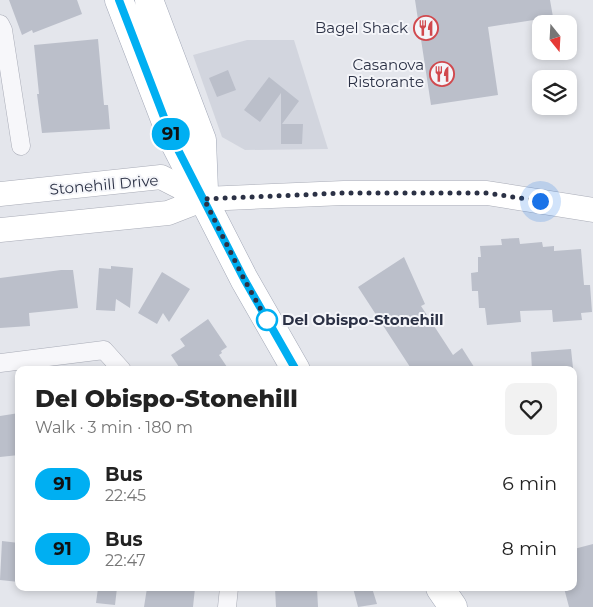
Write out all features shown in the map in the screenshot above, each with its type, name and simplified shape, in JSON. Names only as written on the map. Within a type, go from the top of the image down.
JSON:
[{"type":"main road","points":[[119,0],[172,138],[244,279],[294,366]]},
{"type":"main road","points":[[149,0],[202,140],[204,199]]},
{"type":"main road","name":"Stonehill Drive","points":[[0,194],[160,178],[204,199]]},
{"type":"main road","name":"Stonehill Drive","points":[[0,230],[168,213],[204,199],[344,193],[487,193],[593,210]]},
{"type":"main road","points":[[442,591],[453,607]]},
{"type":"street","points":[[1,28],[22,146]]},
{"type":"street","points":[[0,363],[104,350],[118,366]]},
{"type":"street","points":[[227,607],[229,591]]},
{"type":"shaded area","points":[[247,40],[294,40],[328,149],[245,150],[222,137],[193,55]]},
{"type":"building","points":[[9,0],[77,0],[82,14],[33,33],[32,30],[22,35]]},
{"type":"building","points":[[415,0],[550,0],[553,15],[532,15],[532,20],[488,27],[498,95],[431,105]]},
{"type":"building","points":[[98,39],[104,105],[108,105],[110,129],[42,133],[34,45]]},
{"type":"building","points":[[228,70],[236,90],[217,97],[209,78]]},
{"type":"building","points":[[269,77],[299,101],[282,124],[303,124],[302,144],[281,144],[281,93],[260,122],[244,110]]},
{"type":"building","points":[[519,238],[520,244],[542,242],[543,247],[554,246],[554,251],[581,249],[584,285],[590,285],[592,312],[581,313],[582,320],[553,322],[552,310],[520,311],[521,322],[487,325],[485,308],[479,308],[478,291],[472,291],[471,273],[478,272],[478,257],[481,257],[480,246],[502,245],[501,239]]},
{"type":"building","points":[[404,257],[425,304],[421,306],[453,355],[462,348],[473,366],[409,366],[358,287]]},
{"type":"building","points":[[111,266],[133,268],[130,308],[116,299],[115,311],[96,310],[99,268],[111,269]]},
{"type":"building","points":[[73,270],[78,308],[29,313],[30,326],[0,328],[0,278]]},
{"type":"building","points":[[162,272],[190,289],[169,322],[163,313],[157,324],[138,313]]},
{"type":"building","points":[[208,319],[227,347],[219,355],[226,366],[178,366],[171,355],[185,346],[180,339]]},
{"type":"building","points":[[571,349],[573,366],[532,366],[531,352]]},
{"type":"building","points":[[15,414],[15,455],[0,457],[0,416]]},
{"type":"building","points":[[2,541],[15,543],[15,582],[0,580]]},
{"type":"building","points":[[593,544],[593,607],[569,607],[565,591],[577,591],[577,548]]},
{"type":"building","points":[[98,591],[117,591],[115,605],[96,603]]},
{"type":"building","points":[[147,591],[195,591],[193,607],[144,607]]},
{"type":"building","points":[[275,591],[317,591],[318,607],[276,607]]},
{"type":"building","points":[[354,591],[373,591],[377,604],[358,607]]},
{"type":"bus line","name":"91","points":[[119,0],[172,138],[244,279],[294,366]]},
{"type":"place","name":"Bagel Shack","points":[[426,28]]},
{"type":"place","name":"Casanova Ristorante","points":[[442,74]]},
{"type":"place","name":"Del Obispo-Stonehill","points":[[267,320]]},
{"type":"route","points":[[267,320],[270,326],[204,199],[344,193],[487,193],[540,201]]}]
